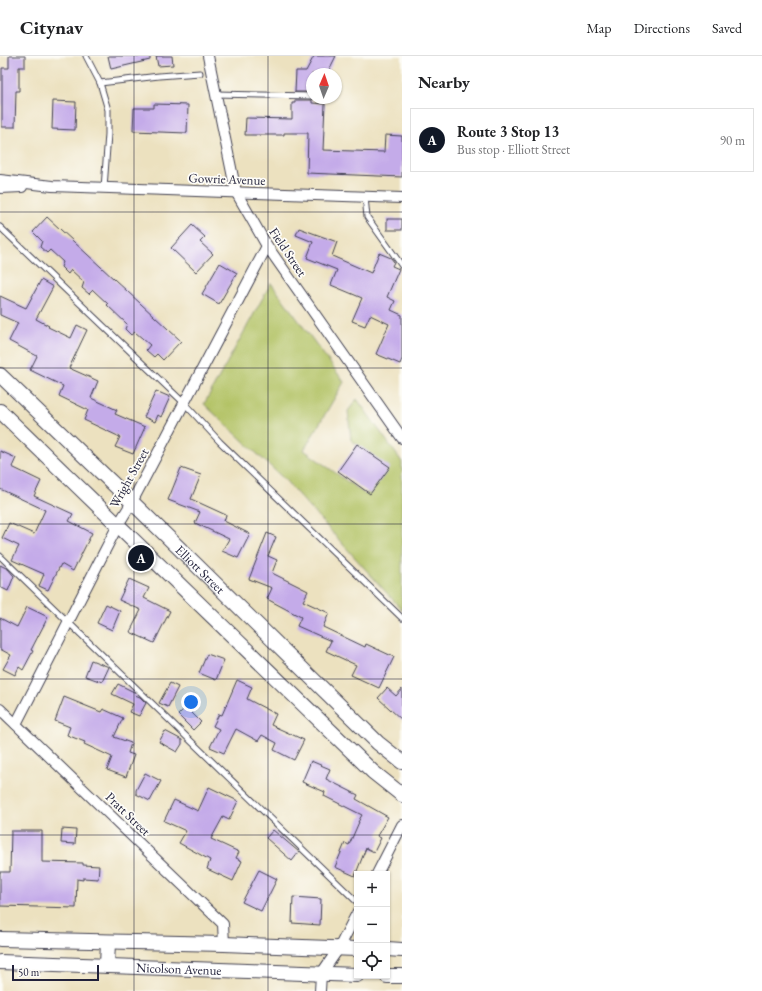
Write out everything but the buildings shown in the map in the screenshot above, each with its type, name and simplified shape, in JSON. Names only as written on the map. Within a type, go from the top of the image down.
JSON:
[{"type":"street","name":"Field Street","points":[[208,56],[236,192],[267,246],[402,438]]},
{"type":"street","name":"Gowrie Avenue","points":[[0,180],[52,186],[402,198]]},
{"type":"street","name":"Gowrie Avenue","points":[[0,188],[52,186]]},
{"type":"street","name":"Wright Street","points":[[16,724],[118,526],[267,246]]},
{"type":"street","name":"Elliott Street","points":[[0,375],[378,743],[402,762]]},
{"type":"street","name":"Elliott Street","points":[[0,411],[374,772],[402,795]]},
{"type":"street","name":"Pratt Street","points":[[0,709],[223,924],[224,944]]},
{"type":"street","points":[[379,871],[402,825]]},
{"type":"street","points":[[320,991],[321,974],[339,948],[354,919]]},
{"type":"street","name":"Nicolson Avenue","points":[[0,939],[224,944],[354,949]]},
{"type":"street","points":[[107,966],[108,942]]},
{"type":"street","points":[[390,949],[402,950]]},
{"type":"street","name":"Nicolson Avenue","points":[[0,962],[354,975]]},
{"type":"street","points":[[390,976],[402,976]]},
{"type":"lane","points":[[86,56],[100,83],[108,110],[108,134],[104,188]]},
{"type":"lane","points":[[100,83],[200,72]]},
{"type":"lane","points":[[216,94],[306,96]]},
{"type":"lane","points":[[365,197],[367,216],[402,266]]},
{"type":"lane","points":[[0,227],[184,404],[220,442],[402,618]]},
{"type":"lane","points":[[0,556],[354,899]]},
{"type":"green space","points":[[271,283],[344,382],[304,450],[366,495],[384,466],[351,440],[348,411],[357,399],[402,462],[402,610],[285,480],[204,404]]},
{"type":"place","name":"Route 3 Stop 13","points":[[141,558]]}]
